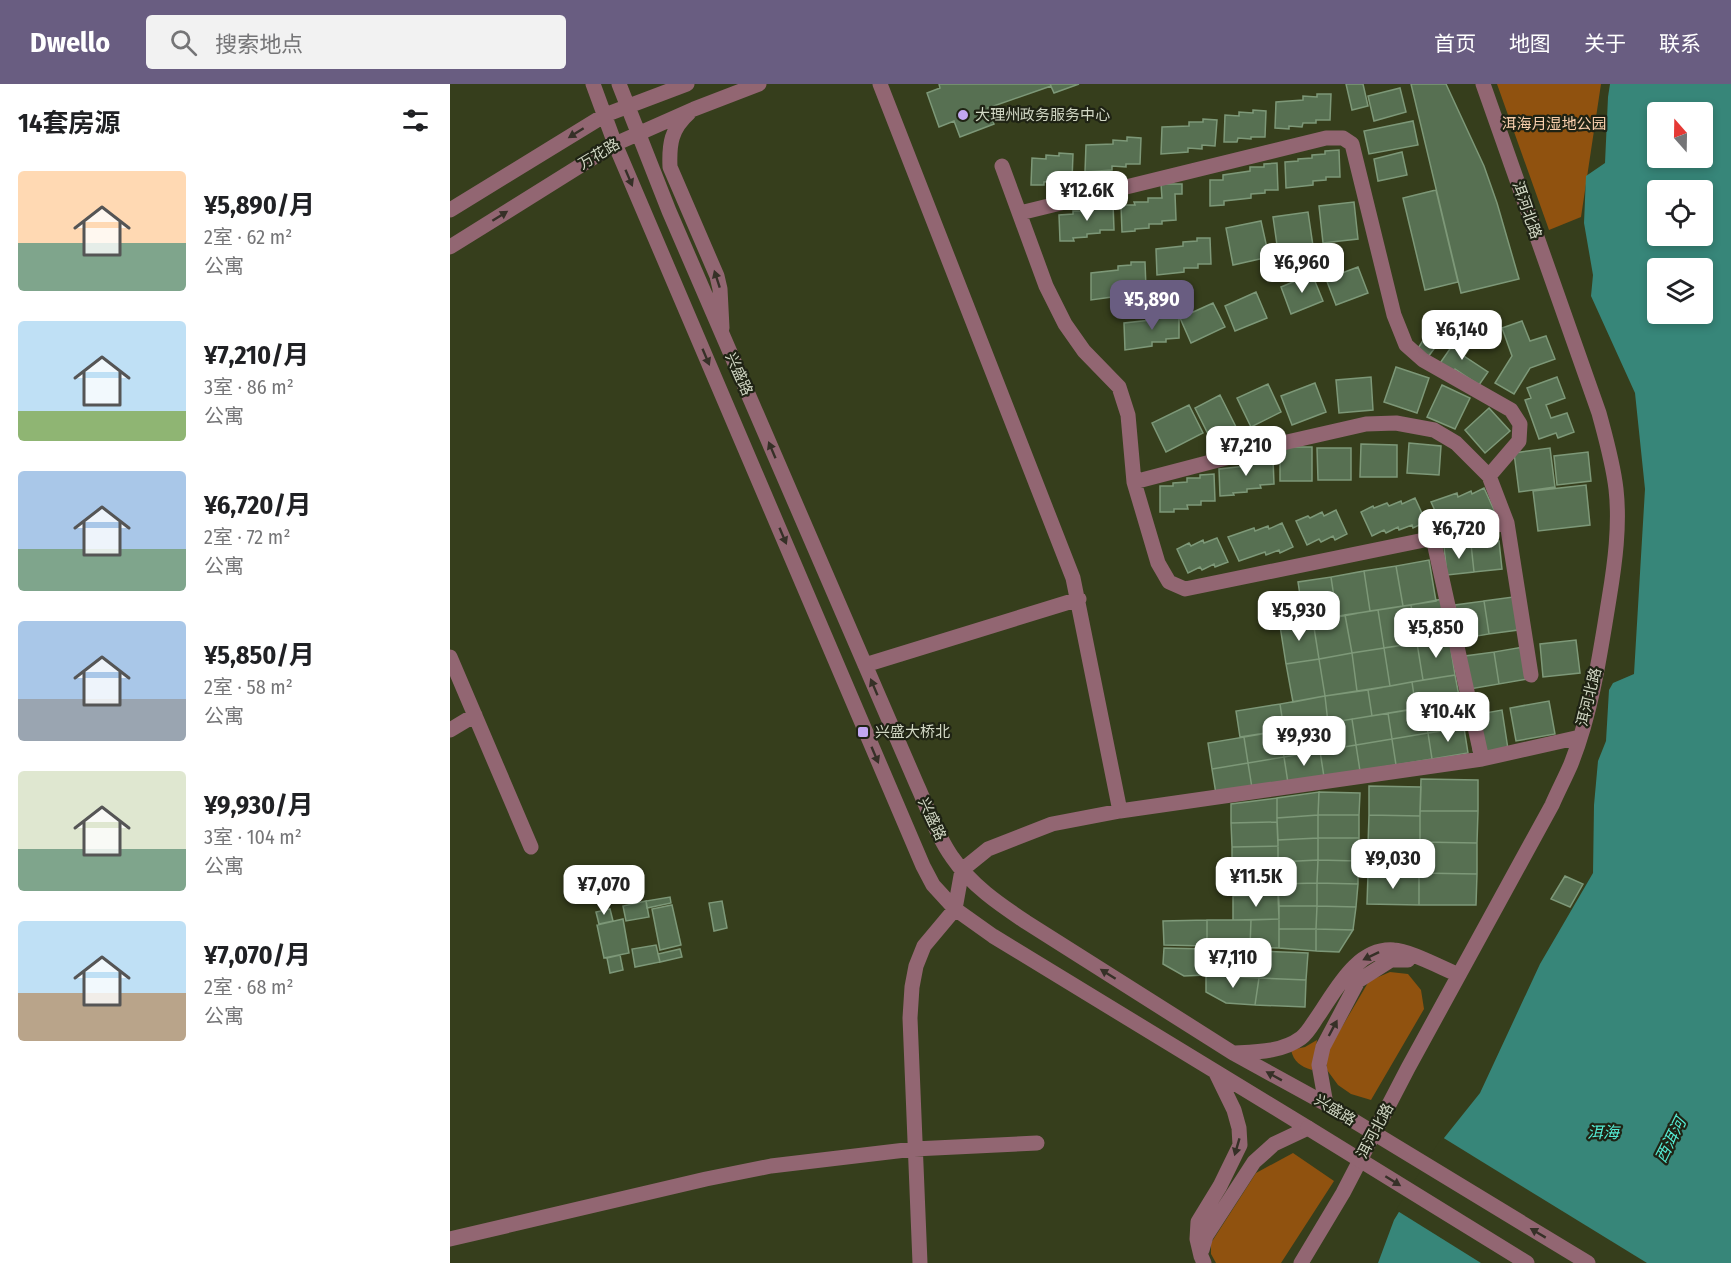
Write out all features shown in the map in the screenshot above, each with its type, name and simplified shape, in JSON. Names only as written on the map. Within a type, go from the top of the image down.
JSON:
[{"type":"street","name":"兴盛路","points":[[593,84],[615,144],[933,885],[955,909],[993,936],[1527,1263]]},
{"type":"street","name":"兴盛路","points":[[619,84],[637,133],[722,337],[865,665],[945,847],[962,870],[995,901],[1026,922],[1233,1053],[1326,1104],[1588,1263]]},
{"type":"street","name":"万花路","points":[[450,210],[605,115],[687,84]]},
{"type":"street","name":"万花路","points":[[450,247],[615,144],[694,109],[759,84]]},
{"type":"street","points":[[879,84],[1073,578],[1120,811]]},
{"type":"street","name":"洱河北路","points":[[1301,1263],[1343,1193],[1552,805],[1571,763],[1587,711],[1602,642],[1614,565],[1616,491],[1610,452],[1599,414],[1483,84]]},
{"type":"street","points":[[694,109],[678,123],[675,129],[670,167],[717,276],[720,289],[722,337]]},
{"type":"street","points":[[1020,213],[1326,138],[1343,138],[1352,144],[1394,315],[1406,345],[1423,360],[1511,410],[1520,424],[1519,441],[1489,476]]},
{"type":"street","points":[[1002,166],[1046,286],[1065,324],[1084,351],[1119,387],[1128,415],[1134,482],[1158,563],[1169,582],[1185,589],[1507,523]]},
{"type":"street","points":[[1134,482],[1366,424],[1396,423],[1434,430],[1456,442],[1489,476],[1507,523],[1531,675]]},
{"type":"street","points":[[1433,538],[1482,759]]},
{"type":"street","points":[[865,665],[1078,599]]},
{"type":"street","points":[[450,657],[531,847]]},
{"type":"street","points":[[450,730],[475,715]]},
{"type":"street","points":[[920,1263],[910,1018],[912,987],[924,946],[955,909],[962,870],[988,849],[1052,824],[1120,811],[1482,759],[1580,737]]},
{"type":"street","points":[[1233,1053],[1266,1052],[1289,1045],[1302,1037],[1343,980],[1357,964],[1372,953],[1395,950],[1459,975]]},
{"type":"street","points":[[1326,1104],[1320,1065],[1323,1047],[1358,981],[1391,960],[1426,961]]},
{"type":"street","points":[[1202,1260],[1197,1239],[1198,1222],[1220,1186],[1240,1145],[1239,1128],[1234,1110],[1216,1073]]},
{"type":"street","points":[[1202,1260],[1206,1236],[1254,1162],[1275,1144],[1308,1128]]},
{"type":"street","points":[[450,1239],[771,1166],[914,1149],[1037,1143]]},
{"type":"green space","name":"洱海月湿地公园","points":[[1497,84],[1601,84],[1581,217],[1549,230]]},
{"type":"green space","points":[[1390,972],[1408,974],[1421,990],[1424,1009],[1371,1100],[1351,1094],[1338,1085],[1327,1070],[1326,1054],[1369,981]]},
{"type":"green space","points":[[1317,1040],[1312,1070],[1298,1063],[1291,1050],[1305,1047]]},
{"type":"green space","points":[[1293,1153],[1334,1181],[1281,1263],[1216,1263],[1211,1254],[1211,1243],[1256,1173]]},
{"type":"water","name":"洱海","points":[[1610,84],[1731,84],[1731,1263],[1378,1263],[1394,1220],[1444,1138],[1480,1093],[1540,964],[1593,873],[1594,805],[1598,761],[1606,741],[1609,690],[1613,683],[1634,674],[1645,489],[1635,393],[1591,296],[1593,275],[1584,223],[1586,176],[1605,163]]},
{"type":"pier","points":[[1442,1137],[1647,1263],[1481,1263],[1396,1210]]},
{"type":"building","name":"大理州政务服务中心","points":[[939,84],[1050,84],[1051,86],[988,108],[994,124],[960,137],[954,121],[939,127],[927,93],[940,88]]},
{"type":"building","name":"大理州政务服务中心","points":[[1050,84],[1079,84],[1054,93]]},
{"type":"building","points":[[1346,84],[1363,84],[1368,106],[1352,110]]},
{"type":"building","points":[[1411,84],[1446,84],[1484,166],[1519,279],[1461,293]]},
{"type":"building","points":[[1400,88],[1406,112],[1374,121],[1368,96]]},
{"type":"building","points":[[1317,94],[1331,94],[1330,120],[1316,120],[1316,123],[1303,123],[1302,127],[1289,126],[1289,129],[1275,128],[1276,102],[1303,100],[1303,96],[1317,97]]},
{"type":"building","points":[[1253,110],[1266,111],[1265,137],[1238,138],[1237,142],[1224,142],[1225,115],[1239,116],[1239,112],[1253,113]]},
{"type":"building","points":[[1203,119],[1217,120],[1215,146],[1202,145],[1202,149],[1188,148],[1188,152],[1161,154],[1162,127],[1189,126],[1189,122],[1203,122]]},
{"type":"building","points":[[1413,121],[1418,145],[1369,154],[1364,131]]},
{"type":"building","points":[[1127,137],[1141,138],[1140,164],[1126,164],[1126,167],[1112,166],[1112,170],[1085,172],[1086,145],[1113,144],[1113,140],[1127,141]]},
{"type":"building","points":[[1339,150],[1340,177],[1326,177],[1326,180],[1313,181],[1313,185],[1286,188],[1285,162],[1312,158],[1312,155],[1325,154],[1325,151]]},
{"type":"building","points":[[1402,152],[1407,175],[1378,181],[1374,159]]},
{"type":"building","points":[[1059,153],[1073,154],[1072,180],[1031,185],[1032,158],[1046,159],[1046,155],[1059,156]]},
{"type":"building","points":[[1277,163],[1278,190],[1265,190],[1265,193],[1251,194],[1251,198],[1224,201],[1224,205],[1210,206],[1210,180],[1223,180],[1223,175],[1250,171],[1250,167],[1264,167],[1264,164]]},
{"type":"building","points":[[1161,184],[1182,184],[1182,194],[1175,194],[1176,220],[1162,221],[1162,224],[1149,224],[1149,228],[1122,232],[1121,205],[1148,202],[1148,198],[1162,198]]},
{"type":"building","points":[[1436,190],[1458,282],[1425,290],[1403,198]]},
{"type":"building","points":[[1354,202],[1358,239],[1323,243],[1319,206]]},
{"type":"building","points":[[1113,203],[1114,230],[1100,230],[1100,233],[1087,234],[1087,237],[1073,238],[1074,241],[1060,241],[1059,215],[1073,214],[1073,211],[1086,211],[1086,207],[1100,207],[1099,204]]},
{"type":"building","points":[[1308,212],[1313,246],[1278,252],[1273,217]]},
{"type":"building","points":[[1261,221],[1269,257],[1233,265],[1226,228]]},
{"type":"building","points":[[1197,238],[1210,238],[1211,264],[1198,264],[1198,268],[1184,268],[1184,272],[1157,275],[1156,249],[1183,246],[1183,242],[1197,241]]},
{"type":"building","points":[[1131,262],[1145,262],[1146,288],[1132,289],[1132,292],[1119,292],[1119,296],[1091,300],[1091,273],[1118,270],[1118,266],[1131,265]]},
{"type":"building","points":[[1358,267],[1368,293],[1336,305],[1326,279]]},
{"type":"building","points":[[1312,274],[1323,301],[1291,314],[1281,287]]},
{"type":"building","points":[[1256,292],[1267,318],[1235,331],[1225,306]]},
{"type":"building","points":[[1213,303],[1225,327],[1191,343],[1180,318]]},
{"type":"building","points":[[1165,312],[1179,312],[1179,338],[1166,339],[1166,342],[1152,342],[1152,346],[1125,350],[1124,323],[1151,320],[1151,316],[1165,315]]},
{"type":"building","points":[[1522,321],[1530,341],[1546,336],[1555,359],[1530,368],[1514,394],[1495,383],[1512,356],[1502,328]]},
{"type":"building","points":[[1461,333],[1474,341],[1464,356],[1488,372],[1479,385],[1455,369],[1451,375],[1438,366]]},
{"type":"building","points":[[1425,337],[1437,345],[1428,357],[1417,350]]},
{"type":"building","points":[[1396,367],[1429,378],[1417,413],[1384,402]]},
{"type":"building","points":[[1371,377],[1373,410],[1339,413],[1336,380]]},
{"type":"building","points":[[1557,377],[1565,398],[1546,405],[1551,418],[1567,413],[1574,432],[1558,438],[1556,433],[1539,439],[1525,400],[1531,398],[1527,388]]},
{"type":"building","points":[[1315,383],[1326,412],[1292,425],[1281,396]]},
{"type":"building","points":[[1268,384],[1281,412],[1251,427],[1237,398]]},
{"type":"building","points":[[1442,385],[1470,398],[1455,429],[1427,417]]},
{"type":"building","points":[[1220,395],[1237,429],[1212,442],[1195,408]]},
{"type":"building","points":[[1189,405],[1203,433],[1166,452],[1152,423]]},
{"type":"building","points":[[1489,408],[1510,431],[1485,453],[1465,430]]},
{"type":"building","points":[[1409,443],[1441,446],[1439,475],[1407,473]]},
{"type":"building","points":[[1361,444],[1397,445],[1397,477],[1360,477]]},
{"type":"building","points":[[1280,447],[1312,447],[1312,481],[1280,481]]},
{"type":"building","points":[[1317,448],[1351,448],[1351,480],[1318,480]]},
{"type":"building","points":[[1550,448],[1555,487],[1519,492],[1514,453]]},
{"type":"building","points":[[1588,452],[1591,481],[1557,485],[1554,456]]},
{"type":"building","points":[[1260,458],[1273,458],[1274,484],[1260,485],[1261,488],[1247,489],[1247,492],[1233,493],[1234,495],[1220,496],[1219,469],[1246,466],[1246,462],[1260,462]]},
{"type":"building","points":[[1214,474],[1215,501],[1201,501],[1201,505],[1187,505],[1188,509],[1174,509],[1174,512],[1160,512],[1160,486],[1173,486],[1173,483],[1187,482],[1187,478],[1200,478],[1200,475]]},
{"type":"building","points":[[1586,485],[1590,525],[1538,531],[1533,491]]},
{"type":"building","points":[[1484,488],[1495,512],[1483,518],[1482,515],[1469,521],[1468,517],[1442,526],[1431,502],[1457,493],[1458,497],[1471,491],[1472,494]]},
{"type":"building","points":[[1415,498],[1426,522],[1413,528],[1412,525],[1399,530],[1398,527],[1386,533],[1384,530],[1372,536],[1361,512],[1373,506],[1374,508],[1387,503],[1389,506],[1401,501],[1402,504]]},
{"type":"building","points":[[1336,510],[1347,534],[1335,540],[1333,536],[1321,542],[1319,539],[1307,545],[1296,521],[1322,512],[1324,516]]},
{"type":"building","points":[[1282,523],[1293,547],[1280,553],[1279,550],[1266,555],[1265,552],[1239,561],[1228,537],[1254,528],[1255,531],[1268,526],[1269,529]]},
{"type":"building","points":[[1217,538],[1228,562],[1215,567],[1214,564],[1202,570],[1200,567],[1188,573],[1177,549],[1189,543],[1191,546],[1203,540],[1204,543]]},
{"type":"building","points":[[1499,541],[1502,569],[1474,572],[1471,544]]},
{"type":"building","points":[[1471,544],[1474,572],[1447,575],[1444,547]]},
{"type":"building","points":[[1429,560],[1436,601],[1403,606],[1396,566]]},
{"type":"building","points":[[1396,566],[1403,606],[1370,611],[1364,571]]},
{"type":"building","points":[[1364,571],[1370,611],[1337,617],[1331,577]]},
{"type":"building","points":[[1331,577],[1337,617],[1304,622],[1298,582]]},
{"type":"building","points":[[1513,597],[1518,630],[1489,634],[1484,601]]},
{"type":"building","points":[[1443,599],[1449,637],[1417,643],[1411,605]]},
{"type":"building","points":[[1484,601],[1489,634],[1460,639],[1455,605]]},
{"type":"building","points":[[1411,605],[1417,643],[1384,648],[1378,610]]},
{"type":"building","points":[[1378,610],[1384,648],[1352,653],[1345,615]]},
{"type":"building","points":[[1345,615],[1352,653],[1319,659],[1313,621]]},
{"type":"building","points":[[1313,621],[1319,659],[1286,664],[1280,626]]},
{"type":"building","points":[[1449,637],[1455,675],[1423,680],[1417,643]]},
{"type":"building","points":[[1576,640],[1580,673],[1543,677],[1540,644]]},
{"type":"building","points":[[1417,643],[1423,680],[1390,686],[1384,648]]},
{"type":"building","points":[[1523,647],[1528,679],[1499,684],[1494,652]]},
{"type":"building","points":[[1384,648],[1390,686],[1357,691],[1352,653]]},
{"type":"building","points":[[1494,652],[1499,684],[1470,689],[1465,656]]},
{"type":"building","points":[[1352,653],[1357,691],[1325,696],[1319,659]]},
{"type":"building","points":[[1319,659],[1325,696],[1293,702],[1286,664]]},
{"type":"building","points":[[1455,675],[1460,701],[1416,709],[1412,682]]},
{"type":"building","points":[[1412,682],[1416,709],[1372,716],[1368,690]]},
{"type":"building","points":[[1368,690],[1372,716],[1328,723],[1325,696]]},
{"type":"building","points":[[1325,696],[1328,723],[1284,730],[1280,704]]},
{"type":"building","points":[[1460,701],[1464,728],[1428,733],[1424,707]]},
{"type":"building","points":[[1549,701],[1555,734],[1516,741],[1510,708]]},
{"type":"building","points":[[1280,704],[1284,730],[1240,737],[1236,711]]},
{"type":"building","points":[[1424,707],[1428,733],[1392,739],[1388,713]]},
{"type":"building","points":[[1502,710],[1508,749],[1474,754],[1468,716]]},
{"type":"building","points":[[1388,713],[1392,739],[1356,745],[1352,719]]},
{"type":"building","points":[[1352,719],[1356,745],[1320,751],[1316,725]]},
{"type":"building","points":[[1316,725],[1320,751],[1284,757],[1280,731]]},
{"type":"building","points":[[1464,728],[1468,753],[1432,759],[1428,733]]},
{"type":"building","points":[[1280,731],[1284,757],[1248,763],[1244,737]]},
{"type":"building","points":[[1428,733],[1432,759],[1396,765],[1392,739]]},
{"type":"building","points":[[1244,737],[1248,763],[1212,769],[1208,743]]},
{"type":"building","points":[[1392,739],[1396,765],[1360,771],[1356,745]]},
{"type":"building","points":[[1356,745],[1360,771],[1324,777],[1320,751]]},
{"type":"building","points":[[1320,751],[1324,777],[1288,783],[1284,757]]},
{"type":"building","points":[[1284,757],[1288,783],[1252,788],[1248,763]]},
{"type":"building","points":[[1248,763],[1252,788],[1216,794],[1212,769]]},
{"type":"building","points":[[1421,779],[1478,780],[1478,811],[1420,811]]},
{"type":"building","points":[[1369,786],[1421,787],[1420,816],[1369,815]]},
{"type":"building","points":[[1319,792],[1360,793],[1359,815],[1318,815]]},
{"type":"building","points":[[1319,792],[1318,815],[1277,818],[1277,798]]},
{"type":"building","points":[[1277,798],[1277,822],[1231,823],[1231,804]]},
{"type":"building","points":[[1420,811],[1478,811],[1477,843],[1420,842]]},
{"type":"building","points":[[1318,815],[1359,815],[1359,838],[1318,838]]},
{"type":"building","points":[[1318,815],[1318,838],[1278,840],[1277,818]]},
{"type":"building","points":[[1369,815],[1420,816],[1420,846],[1368,845]]},
{"type":"building","points":[[1277,822],[1278,846],[1232,847],[1231,823]]},
{"type":"building","points":[[1318,838],[1359,838],[1358,861],[1318,860]]},
{"type":"building","points":[[1318,838],[1318,860],[1278,862],[1278,840]]},
{"type":"building","points":[[1420,842],[1477,843],[1477,874],[1419,873]]},
{"type":"building","points":[[1368,845],[1420,846],[1419,875],[1368,874]]},
{"type":"building","points":[[1278,846],[1278,871],[1232,872],[1232,847]]},
{"type":"building","points":[[1318,860],[1358,861],[1358,884],[1317,883]]},
{"type":"building","points":[[1318,860],[1317,883],[1278,884],[1278,862]]},
{"type":"building","points":[[1278,871],[1278,895],[1233,896],[1232,872]]},
{"type":"building","points":[[1419,873],[1477,874],[1476,905],[1419,905]]},
{"type":"building","points":[[1368,874],[1419,875],[1419,905],[1367,904]]},
{"type":"building","points":[[1565,876],[1583,884],[1570,907],[1551,899]]},
{"type":"building","points":[[1317,883],[1358,884],[1356,907],[1317,906]]},
{"type":"building","points":[[1317,883],[1317,906],[1279,906],[1278,884]]},
{"type":"building","points":[[1278,895],[1279,919],[1233,920],[1233,896]]},
{"type":"building","points":[[670,897],[671,903],[647,908],[646,901]]},
{"type":"building","points":[[646,901],[649,917],[626,921],[623,906]]},
{"type":"building","points":[[722,901],[727,928],[714,931],[709,903]]},
{"type":"building","points":[[672,905],[681,945],[660,950],[652,909]]},
{"type":"building","points":[[1279,906],[1317,906],[1316,929],[1279,929]]},
{"type":"building","points":[[1317,906],[1356,907],[1353,930],[1316,929]]},
{"type":"building","points":[[610,909],[613,921],[599,924],[596,912]]},
{"type":"building","points":[[623,919],[629,953],[604,958],[597,925]]},
{"type":"building","points":[[1279,919],[1279,948],[1250,947],[1251,920]]},
{"type":"building","points":[[1207,920],[1207,946],[1164,945],[1163,921]]},
{"type":"building","points":[[1207,920],[1251,920],[1250,947],[1207,946]]},
{"type":"building","points":[[1279,929],[1316,929],[1316,951],[1279,948]]},
{"type":"building","points":[[1316,929],[1353,930],[1339,952],[1316,951]]},
{"type":"building","points":[[656,945],[660,962],[635,967],[632,949]]},
{"type":"building","points":[[1164,948],[1207,949],[1206,975],[1184,976],[1163,964]]},
{"type":"building","points":[[680,949],[682,957],[660,962],[658,954]]},
{"type":"building","points":[[1207,949],[1260,951],[1259,978],[1206,975]]},
{"type":"building","points":[[1260,951],[1308,953],[1306,980],[1259,978]]},
{"type":"building","points":[[620,955],[623,970],[610,973],[607,958]]},
{"type":"building","points":[[1206,975],[1259,978],[1255,1005],[1226,1003],[1206,992]]},
{"type":"building","points":[[1259,978],[1306,980],[1305,1007],[1255,1005]]},
{"type":"place","name":"大理州政务服务中心","points":[[963,115]]},
{"type":"place","name":"兴盛大桥北","points":[[863,732]]},
{"type":"water label","name":"西洱河","points":[[1670,1140]]}]
